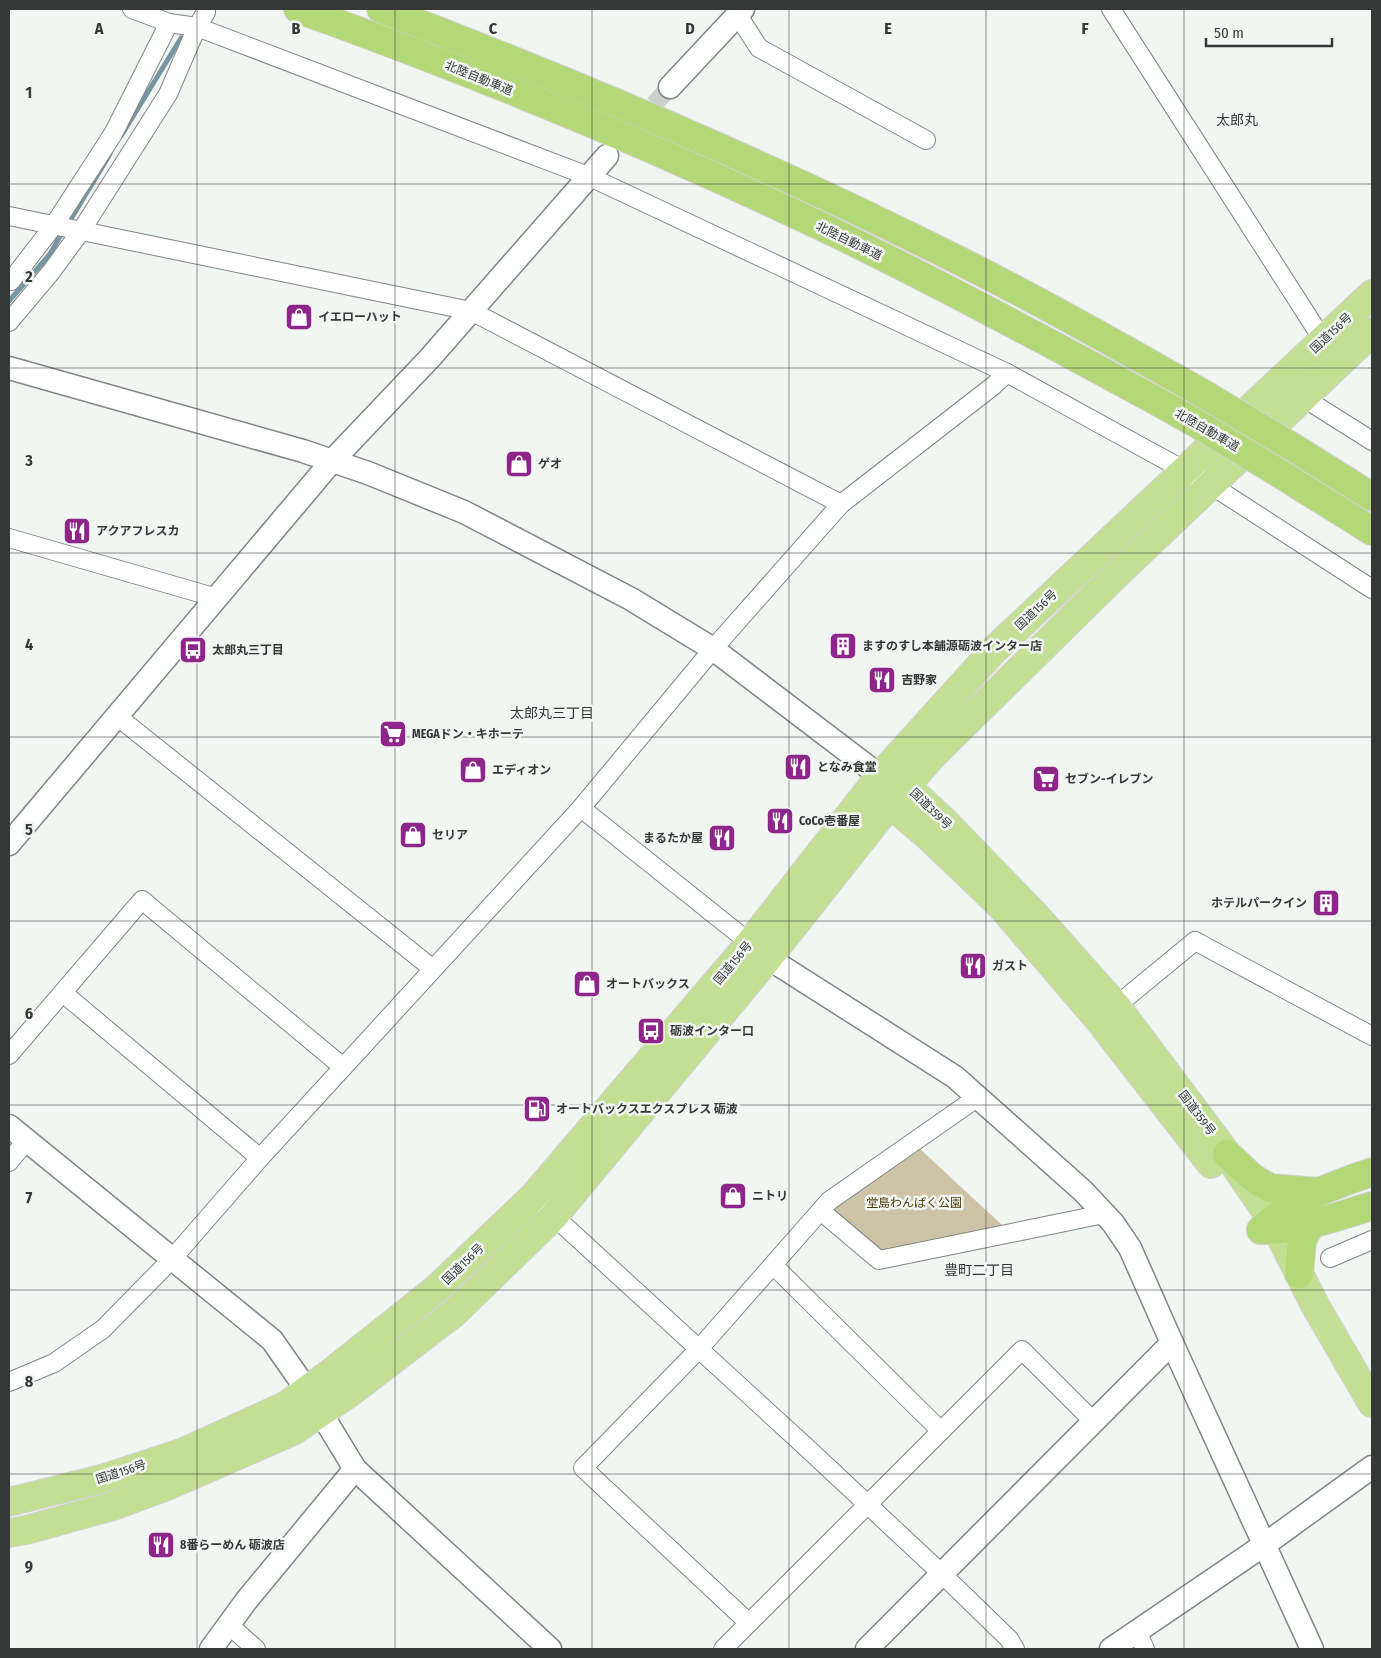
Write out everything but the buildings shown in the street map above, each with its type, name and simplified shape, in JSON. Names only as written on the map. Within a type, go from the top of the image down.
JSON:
[{"type":"highway","name":"北陸自動車道","points":[[298,9],[479,78],[604,129],[830,231],[1070,353],[1189,419],[1372,531]]},
{"type":"highway","points":[[381,9],[482,47],[597,95],[724,149],[838,201],[963,263],[1088,329],[1208,396],[1372,497]]},
{"type":"highway","name":"国道156号","points":[[9,1502],[105,1478],[184,1452],[284,1406],[348,1394],[454,1313],[554,1217],[759,950],[880,776],[994,650],[1372,294]]},
{"type":"highway","name":"国道156号","points":[[9,1533],[113,1506],[167,1486],[293,1431],[314,1401],[533,1197],[759,950],[932,756],[1093,597],[1372,332]]},
{"type":"highway","name":"国道359号","points":[[880,776],[898,795],[928,836],[1002,907],[1100,1020],[1162,1099],[1270,1227],[1299,1274],[1316,1307]]},
{"type":"highway","name":"国道359号","points":[[898,795],[943,820],[1035,915],[1116,1006],[1227,1154],[1372,1403]]},
{"type":"highway","points":[[1227,1154],[1254,1178],[1270,1188],[1320,1192]]},
{"type":"highway","points":[[1270,1227],[1295,1205],[1350,1179],[1372,1172]]},
{"type":"highway","points":[[1270,1227],[1310,1226],[1372,1206]]},
{"type":"highway","points":[[1299,1274],[1302,1241],[1310,1226]]},
{"type":"street","points":[[132,9],[169,22],[201,19],[588,176],[1007,374],[1211,485],[1372,589]]},
{"type":"street","points":[[1111,9],[1339,363]]},
{"type":"street","points":[[670,87],[740,11],[759,48],[926,140]]},
{"type":"street","points":[[11,281],[67,228],[168,94],[201,19]]},
{"type":"street","points":[[9,322],[51,272],[67,228],[169,22]]},
{"type":"street","points":[[9,844],[332,461],[430,359],[607,156]]},
{"type":"street","points":[[9,216],[470,311],[841,504]]},
{"type":"street","points":[[9,368],[303,451],[368,473],[464,512],[631,600],[713,649],[880,776]]},
{"type":"street","points":[[9,1382],[54,1363],[103,1330],[172,1259],[260,1158],[581,808],[713,649],[841,504],[1007,374]]},
{"type":"street","points":[[1304,398],[1372,441]]},
{"type":"street","points":[[9,538],[217,598]]},
{"type":"street","points":[[118,717],[433,969]]},
{"type":"street","points":[[581,808],[759,950],[956,1077],[1083,1191],[1104,1214],[1130,1248],[1312,1649]]},
{"type":"street","points":[[9,1056],[142,900],[343,1067]]},
{"type":"street","points":[[1116,1006],[1195,941],[1372,1036]]},
{"type":"street","points":[[63,993],[260,1158]]},
{"type":"street","points":[[749,1623],[583,1468],[698,1350],[829,1201],[978,1097]]},
{"type":"street","points":[[9,1126],[272,1340],[314,1401],[355,1469],[550,1649]]},
{"type":"street","points":[[9,1162],[26,1140]]},
{"type":"street","points":[[533,1197],[868,1504],[1009,1639],[1015,1649]]},
{"type":"street","points":[[821,1211],[879,1260],[1104,1214]]},
{"type":"street","points":[[1330,1258],[1372,1240]]},
{"type":"street","points":[[773,1265],[941,1431]]},
{"type":"street","points":[[867,1649],[1172,1343]]},
{"type":"street","points":[[723,1649],[1022,1350],[1094,1421]]},
{"type":"street","points":[[1111,1649],[1141,1640],[1264,1545],[1372,1466]]},
{"type":"street","points":[[211,1649],[246,1602],[355,1469]]},
{"type":"street","points":[[229,1625],[256,1649]]},
{"type":"green space","name":"堂島わんぱく公園","points":[[919,1148],[1003,1226],[880,1256],[827,1210]]},
{"type":"waterway","points":[[121,136],[181,38]]},
{"type":"waterway","points":[[68,224],[110,154]]},
{"type":"waterway","points":[[9,301],[50,254],[63,231]]},
{"type":"tunnel","points":[[617,144],[670,87]]},
{"type":"place","name":"イエローハット","points":[[299,317]]},
{"type":"place","name":"ゲオ","points":[[519,464]]},
{"type":"place","name":"アクアフレスカ","points":[[77,531]]},
{"type":"place","name":"ますのすし本舗源砺波インター店","points":[[843,646]]},
{"type":"place","name":"太郎丸三丁目","points":[[193,650]]},
{"type":"place","name":"吉野家","points":[[882,680]]},
{"type":"place","name":"MEGAドン・キホーテ","points":[[393,734]]},
{"type":"place","name":"となみ食堂","points":[[798,767]]},
{"type":"place","name":"エディオン","points":[[473,770]]},
{"type":"place","name":"セブン-イレブン","points":[[1046,779]]},
{"type":"place","name":"CoCo壱番屋","points":[[780,821]]},
{"type":"place","name":"セリア","points":[[413,835]]},
{"type":"place","name":"まるたか屋","points":[[722,838]]},
{"type":"place","name":"ホテルパークイン","points":[[1326,903]]},
{"type":"place","name":"ガスト","points":[[973,966]]},
{"type":"place","name":"オートバックス","points":[[587,984]]},
{"type":"place","name":"砺波インター口","points":[[651,1031]]},
{"type":"place","name":"オートバックスエクスプレス 砺波","points":[[537,1109]]},
{"type":"place","name":"ニトリ","points":[[733,1196]]},
{"type":"place","name":"8番らーめん 砺波店","points":[[161,1545]]},
{"type":"district","name":"太郎丸","points":[[1237,120]]},
{"type":"district","name":"太郎丸三丁目","points":[[552,713]]},
{"type":"district","name":"豊町二丁目","points":[[979,1270]]}]
